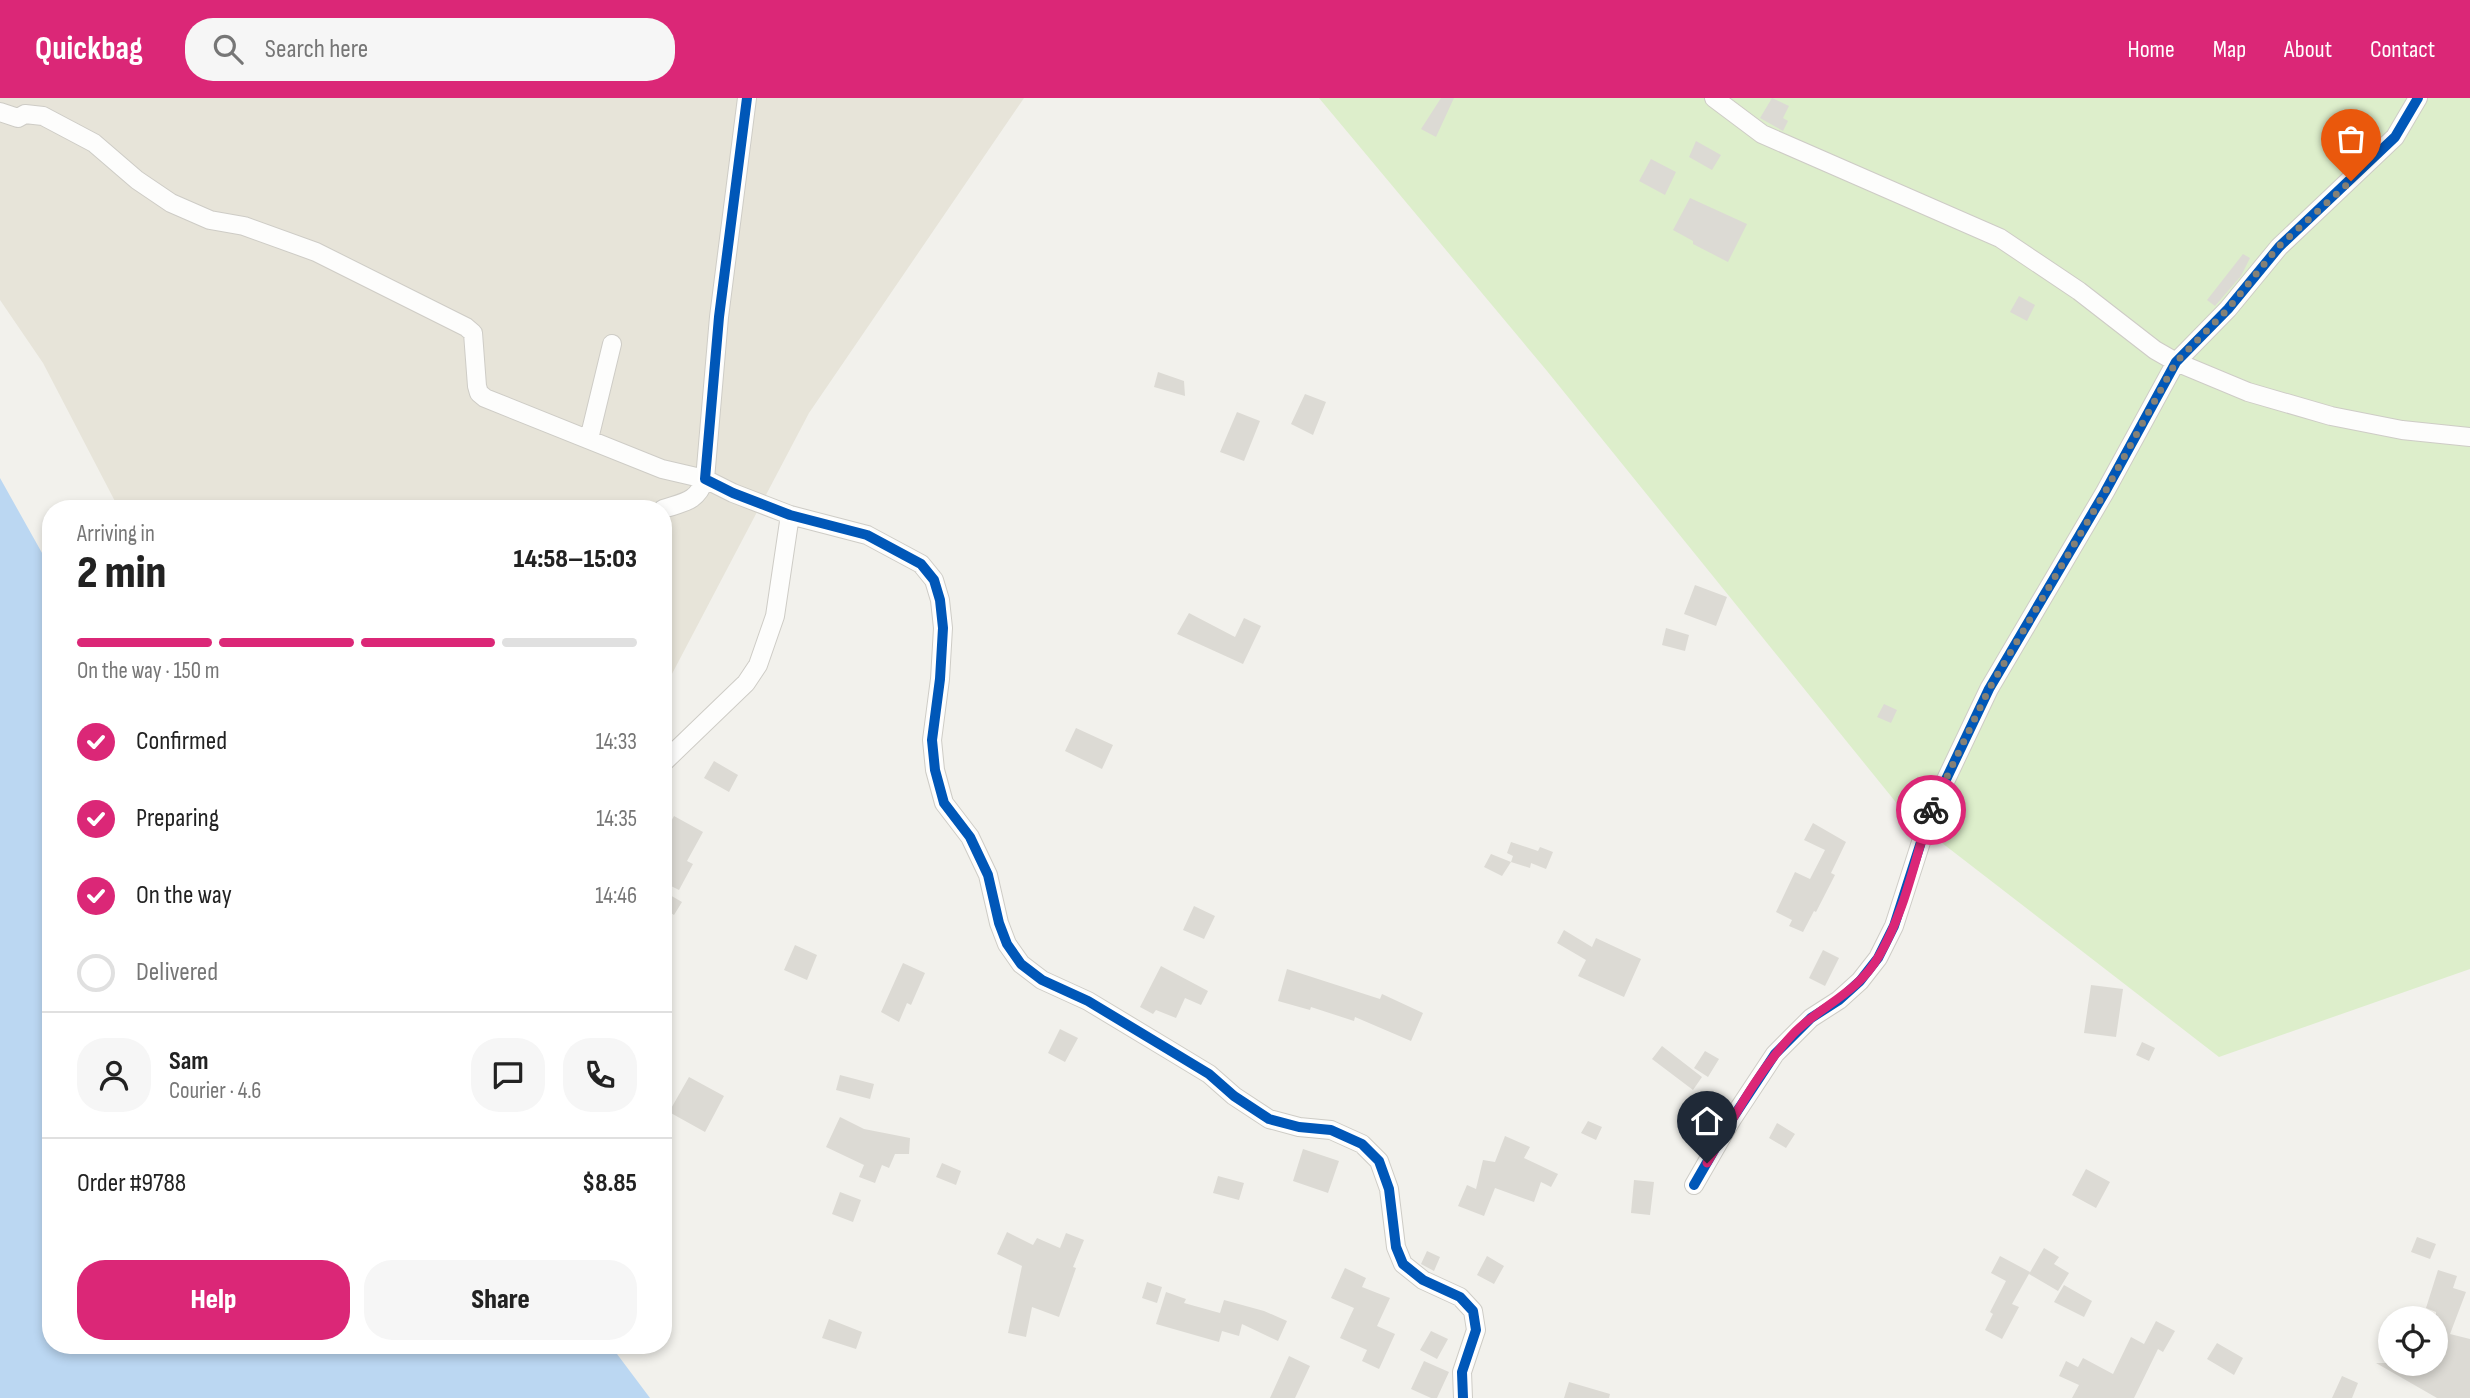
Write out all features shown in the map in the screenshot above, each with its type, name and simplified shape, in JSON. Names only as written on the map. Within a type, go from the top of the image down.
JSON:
[{"type":"street","points":[[672,506],[692,499],[701,491],[705,479],[719,317],[747,98]]},
{"type":"street","points":[[1714,98],[1762,134],[2000,238],[2079,291],[2176,362],[2248,392],[2331,416],[2402,430],[2470,437]]},
{"type":"street","points":[[1694,1185],[1732,1119],[1775,1054],[1811,1018],[1846,994],[1878,958],[1894,926],[1931,811],[1983,701],[2105,492],[2176,362],[2228,309],[2278,247],[2395,136],[2418,98]]},
{"type":"street","points":[[0,112],[20,118],[25,114],[44,116],[94,143],[136,180],[171,203],[210,219],[244,226],[316,252],[466,327],[473,333],[475,340],[479,393],[485,398],[662,469],[705,479],[740,496],[790,514],[867,535],[921,564],[934,580],[940,600],[943,628],[932,740],[934,771],[944,803],[970,837],[988,875],[1003,933],[1021,964],[1042,980],[1088,1000],[1209,1074],[1234,1096],[1269,1119],[1299,1127],[1331,1130],[1362,1144],[1379,1161],[1389,1189],[1396,1247],[1403,1264],[1423,1279],[1460,1297],[1474,1311],[1475,1330],[1462,1372],[1463,1398]]},
{"type":"street","points":[[589,439],[612,344]]},
{"type":"street","points":[[672,753],[746,683],[758,665],[775,616],[790,514]]},
{"type":"shaded area","points":[[0,98],[1024,98],[809,413],[672,674],[672,500],[114,500],[43,363],[0,300]]},
{"type":"green space","points":[[1319,98],[2470,98],[2470,969],[2219,1057],[1907,816],[1547,371]]},
{"type":"water","points":[[0,478],[42,553],[42,1354],[617,1354],[650,1398],[0,1398]]},
{"type":"building","points":[[1441,98],[1454,98],[1436,137],[1421,129]]},
{"type":"building","points":[[1772,98],[1789,106],[1783,118],[1788,121],[1783,131],[1760,118]]},
{"type":"building","points":[[1696,141],[1721,155],[1712,170],[1689,157]]},
{"type":"building","points":[[1651,159],[1676,172],[1665,195],[1639,181]]},
{"type":"building","points":[[1690,198],[1747,224],[1728,262],[1673,230]]},
{"type":"building","points":[[2243,254],[2250,258],[2241,276],[2215,306],[2207,300]]},
{"type":"building","points":[[2019,296],[2035,305],[2027,321],[2010,312]]},
{"type":"building","points":[[1158,372],[1184,381],[1185,396],[1154,387]]},
{"type":"building","points":[[1305,394],[1326,402],[1313,435],[1291,424]]},
{"type":"building","points":[[1237,412],[1260,421],[1244,461],[1220,452]]},
{"type":"building","points":[[1695,585],[1727,597],[1716,626],[1684,614]]},
{"type":"building","points":[[1189,613],[1235,637],[1244,618],[1261,626],[1243,664],[1177,634]]},
{"type":"building","points":[[1666,628],[1689,635],[1685,651],[1662,645]]},
{"type":"building","points":[[1884,704],[1897,710],[1891,723],[1877,717]]},
{"type":"building","points":[[1076,728],[1113,745],[1102,769],[1065,751]]},
{"type":"building","points":[[714,761],[738,775],[729,792],[704,778]]},
{"type":"building","points":[[674,816],[703,832],[687,861],[693,864],[679,890],[672,886]]},
{"type":"building","points":[[1813,823],[1846,842],[1831,873],[1835,875],[1803,932],[1789,926],[1792,920],[1776,912],[1795,872],[1810,879],[1825,850],[1804,840]]},
{"type":"building","points":[[1511,842],[1538,851],[1540,847],[1553,852],[1546,869],[1531,863],[1530,868],[1511,862],[1513,856],[1507,853]]},
{"type":"building","points":[[1491,854],[1511,862],[1502,876],[1484,867]]},
{"type":"building","points":[[672,896],[682,902],[674,915],[672,914]]},
{"type":"building","points":[[1194,906],[1215,916],[1204,939],[1183,930]]},
{"type":"building","points":[[1564,930],[1592,947],[1596,938],[1641,959],[1624,997],[1578,976],[1586,960],[1557,943]]},
{"type":"building","points":[[795,945],[817,955],[807,980],[784,970]]},
{"type":"building","points":[[1823,950],[1839,958],[1825,986],[1809,978]]},
{"type":"building","points":[[903,963],[925,973],[911,1005],[907,1003],[899,1022],[881,1012]]},
{"type":"building","points":[[1161,966],[1208,991],[1201,1005],[1185,998],[1176,1018],[1156,1010],[1153,1014],[1140,1007]]},
{"type":"building","points":[[1287,969],[1380,999],[1382,994],[1423,1013],[1411,1041],[1355,1017],[1354,1021],[1311,1007],[1310,1010],[1278,1001]]},
{"type":"building","points":[[2091,985],[2123,989],[2116,1037],[2084,1033]]},
{"type":"building","points":[[1060,1029],[1078,1038],[1065,1062],[1048,1053]]},
{"type":"building","points":[[2142,1042],[2155,1048],[2149,1061],[2136,1055]]},
{"type":"building","points":[[1662,1046],[1702,1077],[1693,1090],[1652,1059]]},
{"type":"building","points":[[1705,1051],[1719,1059],[1708,1077],[1694,1068]]},
{"type":"building","points":[[840,1075],[874,1084],[870,1099],[836,1090]]},
{"type":"building","points":[[689,1077],[724,1096],[705,1132],[672,1114],[672,1107]]},
{"type":"building","points":[[840,1117],[864,1129],[910,1138],[909,1154],[895,1154],[889,1168],[882,1165],[875,1183],[859,1177],[864,1165],[826,1147]]},
{"type":"building","points":[[1588,1121],[1602,1127],[1596,1140],[1581,1133]]},
{"type":"building","points":[[1777,1123],[1795,1134],[1786,1148],[1769,1138]]},
{"type":"building","points":[[1505,1136],[1530,1147],[1524,1158],[1558,1174],[1551,1187],[1541,1182],[1534,1202],[1495,1188],[1484,1216],[1458,1206],[1467,1185],[1476,1189],[1483,1160],[1495,1162]]},
{"type":"building","points":[[1303,1149],[1339,1161],[1328,1193],[1293,1181]]},
{"type":"building","points":[[942,1163],[961,1171],[956,1185],[936,1177]]},
{"type":"building","points":[[2086,1169],[2110,1182],[2096,1208],[2072,1195]]},
{"type":"building","points":[[1218,1176],[1244,1183],[1239,1200],[1213,1193]]},
{"type":"building","points":[[1634,1180],[1654,1182],[1650,1215],[1631,1213]]},
{"type":"building","points":[[840,1192],[861,1200],[853,1222],[832,1214]]},
{"type":"building","points":[[1007,1232],[1033,1245],[1037,1238],[1060,1248],[1066,1233],[1084,1240],[1073,1267],[1076,1268],[1059,1317],[1032,1307],[1026,1337],[1008,1333],[1022,1266],[997,1254]]},
{"type":"building","points":[[2417,1237],[2436,1244],[2430,1259],[2411,1252]]},
{"type":"building","points":[[2044,1248],[2059,1257],[2054,1264],[2069,1273],[2058,1291],[2029,1274]]},
{"type":"building","points":[[1427,1251],[1440,1257],[1434,1271],[1421,1264]]},
{"type":"building","points":[[1487,1256],[1504,1266],[1494,1284],[1477,1275]]},
{"type":"building","points":[[2000,1256],[2030,1272],[2012,1304],[2019,1307],[2002,1339],[1985,1330],[1993,1314],[1990,1312],[2006,1281],[1991,1273]]},
{"type":"building","points":[[1345,1268],[1366,1278],[1362,1287],[1390,1298],[1377,1326],[1395,1334],[1379,1369],[1362,1361],[1367,1350],[1340,1338],[1354,1308],[1331,1298]]},
{"type":"building","points":[[2438,1270],[2457,1276],[2453,1288],[2466,1292],[2450,1334],[2470,1339],[2470,1398],[2437,1398],[2399,1376],[2448,1376],[2448,1306],[2427,1306]]},
{"type":"building","points":[[1147,1282],[1162,1287],[1157,1303],[1142,1298]]},
{"type":"building","points":[[2064,1285],[2092,1301],[2084,1317],[2054,1302]]},
{"type":"building","points":[[1166,1292],[1186,1299],[1184,1303],[1220,1313],[1224,1300],[1264,1311],[1287,1321],[1278,1341],[1242,1324],[1239,1336],[1222,1331],[1219,1342],[1156,1324]]},
{"type":"building","points":[[829,1319],[862,1332],[856,1349],[822,1338]]},
{"type":"building","points":[[2156,1321],[2175,1331],[2163,1352],[2158,1349],[2134,1398],[2072,1398],[2079,1385],[2059,1376],[2066,1361],[2078,1367],[2083,1358],[2113,1374],[2131,1337],[2144,1344]]},
{"type":"building","points":[[1431,1331],[1448,1339],[1437,1359],[1420,1350]]},
{"type":"building","points":[[2217,1343],[2243,1358],[2234,1375],[2207,1359]]},
{"type":"building","points":[[1289,1356],[1310,1366],[1295,1398],[1270,1398]]},
{"type":"building","points":[[1424,1361],[1449,1372],[1437,1398],[1411,1389]]},
{"type":"building","points":[[2342,1376],[2358,1383],[2352,1398],[2332,1398]]},
{"type":"building","points":[[1569,1382],[1610,1394],[1609,1398],[1564,1398]]},
{"type":"cycle path","points":[[747,98],[719,317],[705,479],[790,515],[867,535],[921,564],[934,580],[940,600],[943,628],[932,740],[935,770],[944,803],[970,837],[988,875],[999,923],[1007,944],[1021,964],[1042,980],[1088,1001],[1209,1074],[1234,1096],[1269,1119],[1299,1127],[1331,1130],[1362,1144],[1379,1161],[1389,1189],[1396,1247],[1403,1264],[1423,1280],[1460,1297],[1473,1311],[1476,1330],[1462,1372],[1463,1398]]},
{"type":"cycle path","points":[[1694,1185],[1732,1119],[1775,1054],[1811,1018],[1839,1000],[1860,981],[1878,958],[1894,926],[1931,811],[1989,689],[2105,492],[2176,362],[2228,309],[2279,247],[2395,137],[2418,98]]},
{"type":"way so far","points":[[1931,810],[1989,689],[2105,492],[2176,362],[2228,309],[2278,247],[2351,181]]},
{"type":"route","points":[[1707,1163],[1775,1054],[1811,1018],[1839,1000],[1860,981],[1878,958],[1894,926],[1931,810]]}]
